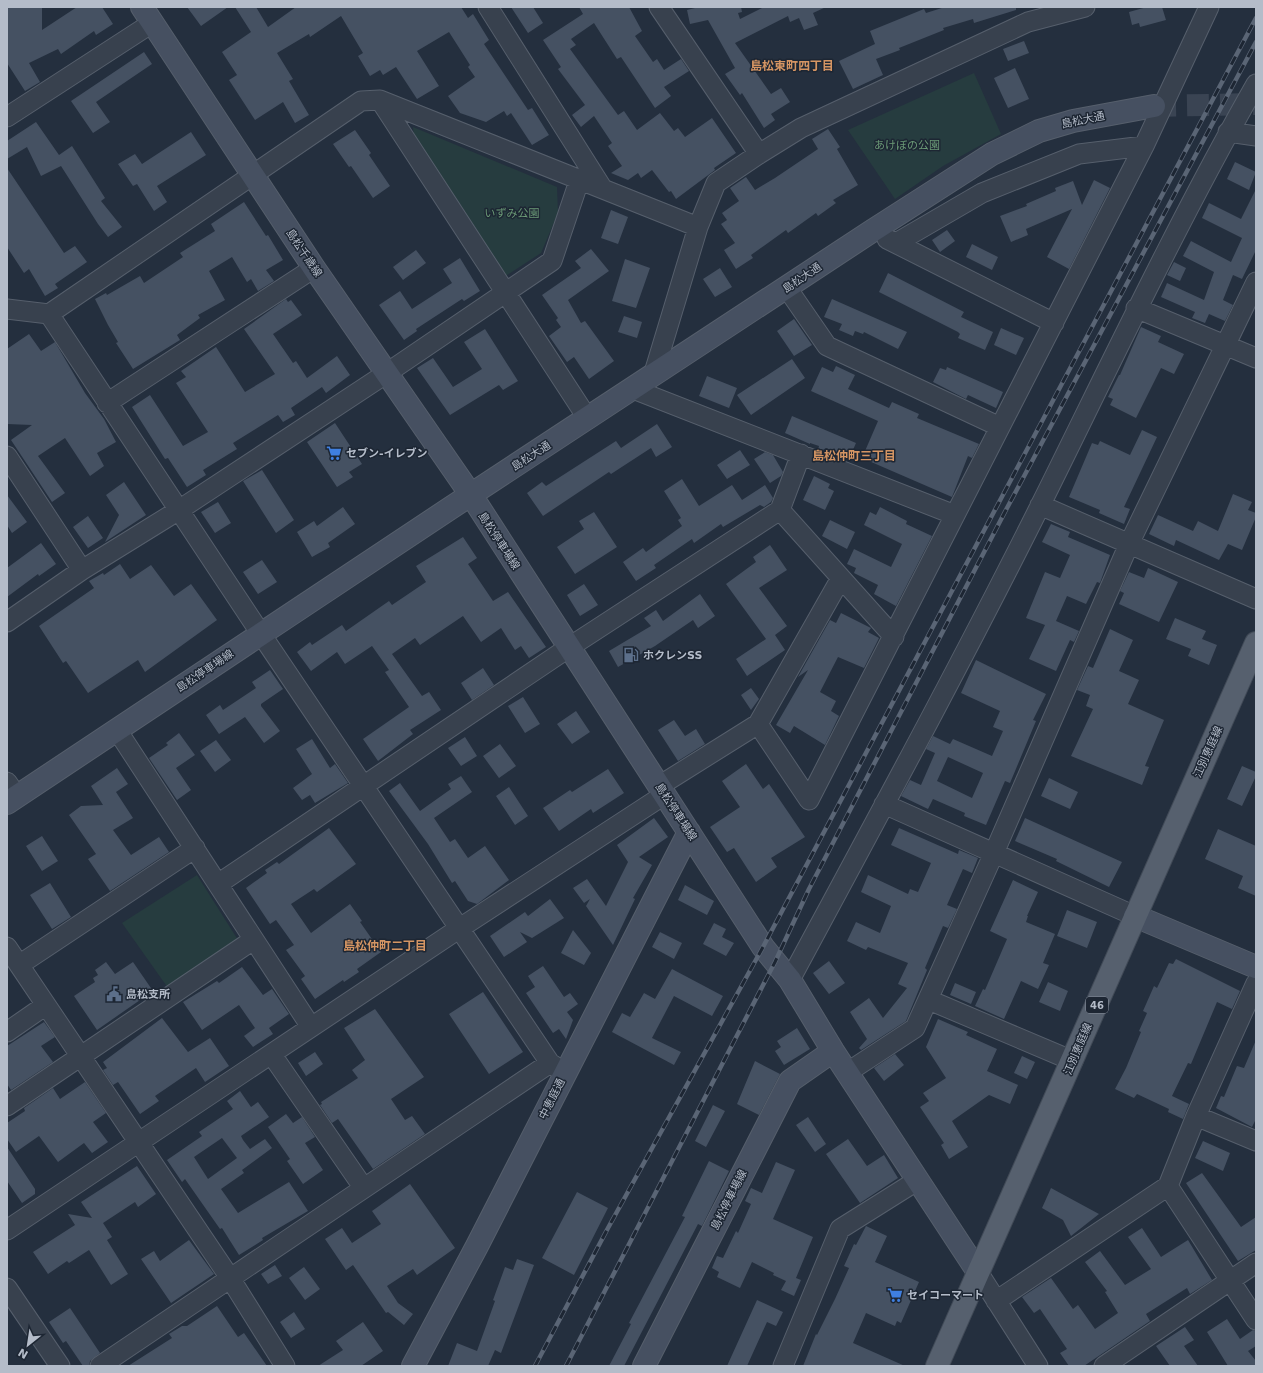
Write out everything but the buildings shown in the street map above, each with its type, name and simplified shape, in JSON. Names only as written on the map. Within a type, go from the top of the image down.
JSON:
[{"type":"main road","name":"島松千歳線","points":[[147,15],[252,176],[470,495]]},
{"type":"main road","name":"島松大通","points":[[470,495],[992,154],[1039,131],[1074,121],[1154,106]]},
{"type":"main road","name":"島松停車場線","points":[[10,794],[117,730],[470,495],[763,947],[790,980],[833,1051],[978,1272]]},
{"type":"main road","name":"江別恵庭線","points":[[937,1366],[1073,1061],[1135,916],[1256,643]]},
{"type":"main road","name":"中恵庭通","points":[[413,1366],[477,1246],[557,1068],[689,832]]},
{"type":"main road","points":[[1135,916],[1255,969]]},
{"type":"main road","name":"島松停車場線","points":[[644,1366],[790,1081],[833,1051]]},
{"type":"street","points":[[488,7],[601,186]]},
{"type":"street","points":[[659,7],[759,154]]},
{"type":"street","points":[[653,376],[698,227],[716,183],[801,128],[1026,15],[1085,7]]},
{"type":"street","points":[[758,724],[809,800],[894,637],[1144,146],[1209,7]]},
{"type":"street","points":[[10,109],[147,15]]},
{"type":"street","points":[[790,980],[884,804],[1040,505],[1136,308],[1228,132],[1256,84]]},
{"type":"street","points":[[7,309],[49,314],[361,102],[380,100],[601,186],[698,227]]},
{"type":"street","points":[[380,100],[504,293],[588,419]]},
{"type":"street","points":[[1228,132],[1256,136]]},
{"type":"street","points":[[896,243],[982,193],[1079,154],[1144,146]]},
{"type":"street","points":[[7,622],[82,570],[180,510],[387,373],[552,261],[580,178]]},
{"type":"street","points":[[872,231],[1054,323]]},
{"type":"street","points":[[107,403],[314,268]]},
{"type":"street","points":[[848,1072],[915,1028],[929,1000],[994,853],[1128,544],[1256,282]]},
{"type":"street","points":[[788,288],[828,346],[1000,428]]},
{"type":"street","points":[[1136,308],[1256,358]]},
{"type":"street","points":[[49,314],[261,634],[460,928],[557,1068],[363,1187],[100,1366]]},
{"type":"street","points":[[633,389],[955,515]]},
{"type":"street","points":[[218,884],[568,648],[780,510],[801,454]]},
{"type":"street","points":[[7,456],[82,570]]},
{"type":"street","points":[[1040,505],[1256,599]]},
{"type":"street","points":[[780,510],[894,637]]},
{"type":"street","points":[[7,1230],[272,1055],[311,1027],[662,791],[758,724],[841,578]]},
{"type":"street","points":[[117,730],[311,1027]]},
{"type":"street","points":[[884,804],[1135,916]]},
{"type":"street","points":[[19,965],[195,848]]},
{"type":"street","points":[[7,1106],[253,940]]},
{"type":"street","points":[[7,947],[79,1057],[230,1278],[285,1366]]},
{"type":"street","points":[[996,1301],[1168,1186],[1255,969]]},
{"type":"street","points":[[929,1000],[1073,1061]]},
{"type":"street","points":[[7,1032],[46,1005]]},
{"type":"street","points":[[272,1055],[363,1187]]},
{"type":"street","points":[[1196,1116],[1256,1141]]},
{"type":"street","points":[[783,1366],[840,1229],[918,1180]]},
{"type":"street","points":[[1168,1186],[1256,1320]]},
{"type":"street","points":[[1104,1366],[1256,1263]]},
{"type":"street","points":[[978,1272],[1038,1366]]},
{"type":"street","points":[[7,1288],[60,1366]]},
{"type":"green space","name":"あけぼの公園","points":[[974,73],[1001,134],[943,166],[895,199],[848,130]]},
{"type":"green space","name":"いずみ公園","points":[[413,127],[557,187],[558,213],[541,253],[504,277],[414,139]]},
{"type":"green space","points":[[197,875],[238,940],[168,988],[122,923]]},
{"type":"tunnel","points":[[1154,106],[1256,104]]},
{"type":"railway","points":[[535,1366],[608,1228],[763,947],[1256,18]]},
{"type":"railway","points":[[566,1366],[775,962],[809,889],[1007,508],[1256,42]]},
{"type":"place","name":"セブン-イレブン","points":[[334,453]]},
{"type":"place","name":"ホクレンSS","points":[[631,655]]},
{"type":"place","name":"島松支所","points":[[114,994]]},
{"type":"place","name":"セイコーマート","points":[[895,1295]]},
{"type":"district","name":"島松東町四丁目","points":[[792,66]]},
{"type":"district","name":"島松仲町三丁目","points":[[854,456]]},
{"type":"district","name":"島松仲町二丁目","points":[[385,946]]}]
